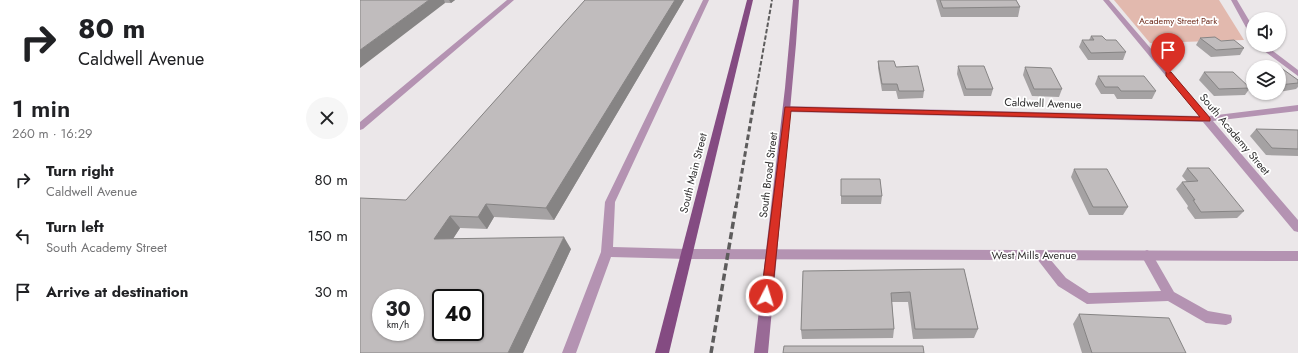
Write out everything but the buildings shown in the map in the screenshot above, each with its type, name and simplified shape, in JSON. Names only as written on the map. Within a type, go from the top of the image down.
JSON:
[{"type":"main road","name":"South Main Street","points":[[662,353],[750,0]]},
{"type":"street","points":[[360,127],[511,0]]},
{"type":"street","points":[[569,353],[607,252],[610,202],[706,0]]},
{"type":"street","name":"South Broad Street","points":[[761,353],[770,254],[788,109],[796,0]]},
{"type":"street","name":"South Academy Street","points":[[1106,0],[1298,228]]},
{"type":"street","points":[[1234,0],[1246,21]]},
{"type":"street","points":[[1269,52],[1298,74]]},
{"type":"street","name":"Caldwell Avenue","points":[[788,109],[1207,120],[1298,108]]},
{"type":"street","name":"West Mills Avenue","points":[[607,252],[687,254],[1298,256]]},
{"type":"street","points":[[1040,255],[1062,282],[1087,299],[1170,296]]},
{"type":"street","points":[[1148,255],[1170,296],[1206,317],[1226,318]]},
{"type":"green space","name":"Academy Street Park","points":[[1114,0],[1219,0],[1244,40],[1150,43]]},
{"type":"railway","points":[[756,91],[772,0]]},
{"type":"railway","points":[[736,207],[756,90]]},
{"type":"railway","points":[[711,353],[736,206]]},
{"type":"route","points":[[766,296],[788,109],[1207,120],[1168,74]]}]
